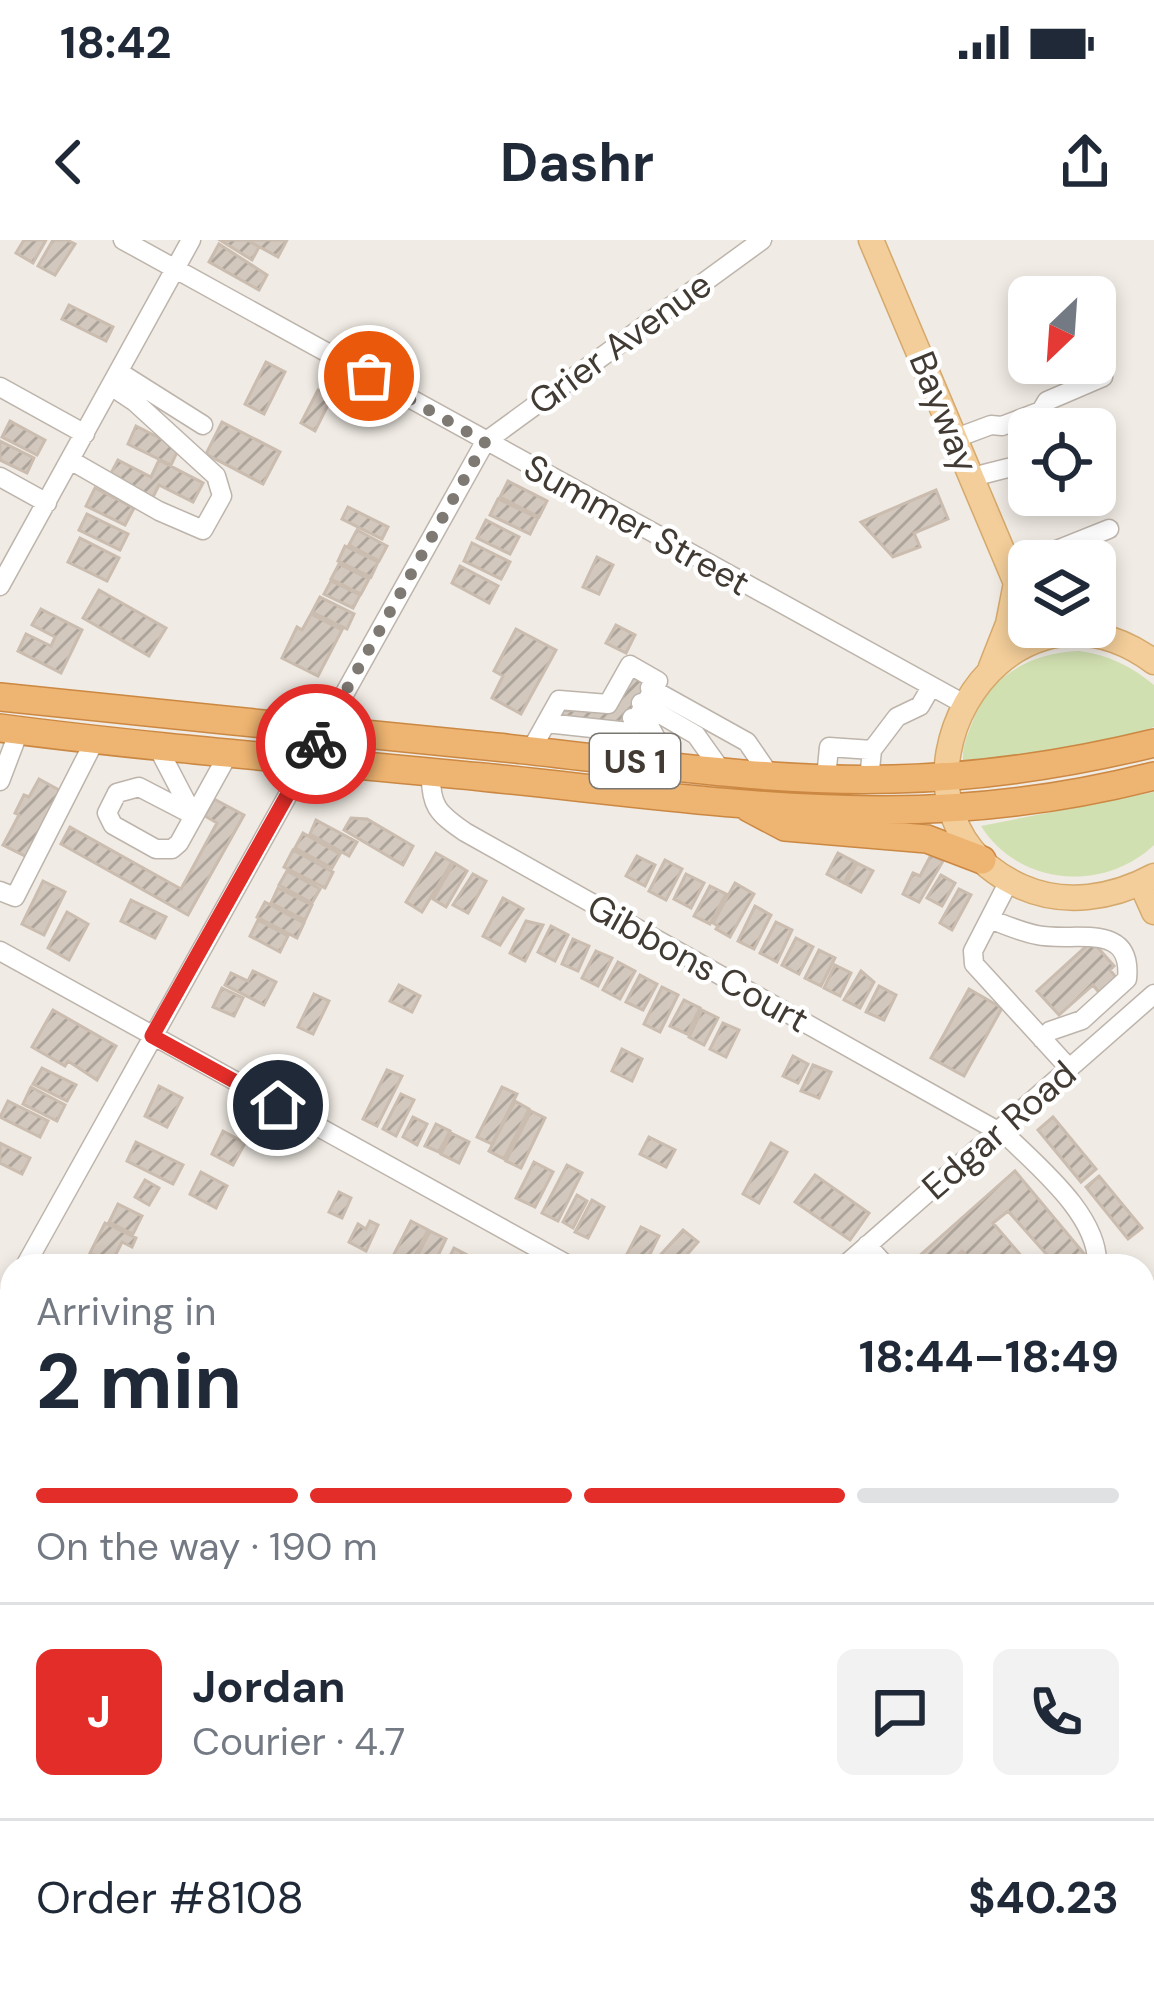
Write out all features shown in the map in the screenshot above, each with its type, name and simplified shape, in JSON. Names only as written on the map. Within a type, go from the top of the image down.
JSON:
[{"type":"highway","name":"US 1","points":[[0,697],[826,778],[946,776],[1058,765],[1154,743]]},
{"type":"highway","name":"US 1","points":[[10,729],[740,803],[872,810],[951,808]]},
{"type":"highway","points":[[951,808],[1055,797],[1154,776]]},
{"type":"highway","points":[[740,803],[784,827],[933,840],[982,860]]},
{"type":"main road","name":"Bayway","points":[[872,240],[1008,561]]},
{"type":"main road","points":[[1008,625],[991,669],[964,704],[951,738],[946,776],[951,808],[965,837],[982,860],[1010,881],[1055,897],[1093,897],[1148,880],[1154,912]]},
{"type":"main road","points":[[1116,641],[1151,653]]},
{"type":"main road","points":[[991,669],[1022,648]]},
{"type":"street","name":"Summer Street","points":[[123,240],[964,704]]},
{"type":"street","points":[[0,586],[191,240]]},
{"type":"street","name":"Grier Avenue","points":[[32,1254],[485,442],[762,240]]},
{"type":"street","points":[[115,379],[203,425]]},
{"type":"street","points":[[70,460],[159,511],[203,530],[221,496],[216,476],[115,379]]},
{"type":"street","points":[[956,438],[1041,411],[1047,401],[1086,384]]},
{"type":"street","points":[[0,387],[85,434]]},
{"type":"street","points":[[971,478],[1008,467]]},
{"type":"street","points":[[0,477],[47,503]]},
{"type":"street","points":[[1090,540],[1109,529]]},
{"type":"street","points":[[869,779],[872,750],[897,717],[920,706],[931,687]]},
{"type":"street","points":[[621,760],[626,703]]},
{"type":"street","points":[[626,703],[651,729],[671,766]]},
{"type":"street","points":[[626,703],[696,735],[721,770]]},
{"type":"street","points":[[532,750],[546,723],[626,703],[747,742],[769,774]]},
{"type":"street","points":[[0,781],[10,729]]},
{"type":"street","points":[[8,894],[96,738]]},
{"type":"street","points":[[156,744],[193,815]]},
{"type":"street","points":[[826,778],[830,747],[872,750]]},
{"type":"street","points":[[193,815],[139,787],[117,793],[107,813],[113,825],[156,849],[176,846],[230,752]]},
{"type":"street","name":"Gibbons Court","points":[[431,772],[433,802],[465,832],[998,1129],[1045,1173],[1088,1224],[1097,1254]]},
{"type":"street","points":[[1010,881],[973,951],[974,964],[1069,1068]]},
{"type":"street","points":[[1051,937],[1055,897]]},
{"type":"street","points":[[990,920],[1037,936],[1106,938],[1119,946],[1129,971],[1127,979],[1082,1020],[1050,1031],[1042,1039]]},
{"type":"street","points":[[0,951],[547,1254]]},
{"type":"street","name":"Edgar Road","points":[[858,1254],[1154,994]]},
{"type":"street","points":[[868,1245],[876,1254]]},
{"type":"green space","points":[[1079,651],[1119,662],[1154,685],[1154,727],[1060,750],[963,760],[979,706],[1000,680],[1044,656]]},
{"type":"green space","points":[[1154,792],[1154,845],[1111,871],[1087,876],[1039,871],[1017,861],[981,826]]},
{"type":"building","points":[[24,240],[46,240],[33,263],[16,253]]},
{"type":"building","points":[[53,240],[75,244],[55,275],[38,266]]},
{"type":"building","points":[[220,240],[247,240],[259,247],[252,260]]},
{"type":"building","points":[[247,240],[287,240],[278,257]]},
{"type":"building","points":[[219,244],[267,275],[259,290],[209,262]]},
{"type":"building","points":[[69,305],[113,327],[106,341],[62,319]]},
{"type":"building","points":[[266,362],[285,372],[264,414],[245,404]]},
{"type":"building","points":[[318,390],[332,397],[315,431],[301,423]]},
{"type":"building","points":[[10,421],[45,440],[37,455],[2,437]]},
{"type":"building","points":[[222,422],[280,452],[263,484],[206,454]]},
{"type":"building","points":[[136,426],[179,448],[171,465],[128,444]]},
{"type":"building","points":[[0,441],[34,458],[27,473],[0,460]]},
{"type":"building","points":[[118,460],[151,477],[159,460],[203,483],[193,502],[159,485],[151,501],[109,477]]},
{"type":"building","points":[[508,481],[547,501],[539,517],[500,497]]},
{"type":"building","points":[[95,488],[134,508],[125,525],[86,506]]},
{"type":"building","points":[[936,490],[948,519],[914,533],[920,547],[893,557],[861,522]]},
{"type":"building","points":[[498,499],[538,518],[530,534],[490,515]]},
{"type":"building","points":[[348,507],[388,527],[382,539],[342,519]]},
{"type":"building","points":[[87,514],[128,534],[120,550],[79,530]]},
{"type":"building","points":[[486,520],[519,537],[510,554],[477,538]]},
{"type":"building","points":[[357,530],[387,546],[379,561],[349,545]]},
{"type":"building","points":[[80,538],[119,558],[107,581],[68,562]]},
{"type":"building","points":[[472,543],[510,562],[501,579],[464,561]]},
{"type":"building","points":[[345,546],[378,562],[371,577],[338,561]]},
{"type":"building","points":[[597,557],[613,565],[599,594],[583,587]]},
{"type":"building","points":[[339,564],[369,579],[361,594],[331,579]]},
{"type":"building","points":[[460,566],[498,586],[489,603],[452,583]]},
{"type":"building","points":[[331,581],[360,595],[353,608],[324,594]]},
{"type":"building","points":[[99,590],[166,628],[149,656],[83,618]]},
{"type":"building","points":[[320,597],[354,614],[347,629],[312,612]]},
{"type":"building","points":[[41,609],[82,630],[61,673],[18,651],[26,634],[51,646],[55,637],[32,625]]},
{"type":"building","points":[[311,614],[342,630],[318,676],[282,658],[297,627],[302,630]]},
{"type":"building","points":[[616,625],[635,635],[626,653],[606,643]]},
{"type":"building","points":[[516,629],[556,650],[521,714],[492,698],[503,676],[494,671]]},
{"type":"building","points":[[636,671],[654,680],[627,729],[561,722],[563,703],[616,708]]},
{"type":"building","points":[[39,779],[61,791],[27,857],[3,845],[24,795],[29,797]]},
{"type":"building","points":[[214,799],[244,815],[188,915],[61,844],[70,827],[181,889],[217,823],[205,816]]},
{"type":"building","points":[[351,818],[367,819],[413,846],[403,865],[344,830]]},
{"type":"building","points":[[316,820],[357,842],[349,856],[310,834]]},
{"type":"building","points":[[303,833],[340,854],[332,868],[295,848]]},
{"type":"building","points":[[293,850],[333,872],[325,888],[284,867]]},
{"type":"building","points":[[436,853],[452,862],[422,912],[406,902]]},
{"type":"building","points":[[838,853],[855,862],[844,883],[827,874]]},
{"type":"building","points":[[931,855],[943,861],[919,902],[903,894],[913,873],[920,876]]},
{"type":"building","points":[[637,856],[655,865],[645,886],[626,876]]},
{"type":"building","points":[[665,860],[682,869],[666,900],[649,891]]},
{"type":"building","points":[[454,863],[467,871],[446,907],[433,899]]},
{"type":"building","points":[[857,863],[873,871],[861,892],[846,884]]},
{"type":"building","points":[[287,871],[320,889],[312,903],[279,885]]},
{"type":"building","points":[[473,874],[486,881],[468,913],[453,905]]},
{"type":"building","points":[[686,874],[704,883],[691,908],[674,899]]},
{"type":"building","points":[[941,875],[955,883],[942,906],[927,898]]},
{"type":"building","points":[[43,881],[65,892],[44,935],[22,924]]},
{"type":"building","points":[[735,883],[754,894],[730,937],[713,923]]},
{"type":"building","points":[[710,886],[726,894],[710,924],[694,916]]},
{"type":"building","points":[[278,888],[312,905],[305,920],[271,903]]},
{"type":"building","points":[[959,889],[971,895],[952,930],[940,923]]},
{"type":"building","points":[[503,898],[523,909],[500,945],[483,936]]},
{"type":"building","points":[[131,900],[166,917],[155,938],[121,921]]},
{"type":"building","points":[[265,902],[304,923],[297,938],[257,917]]},
{"type":"building","points":[[755,906],[771,915],[754,949],[738,941]]},
{"type":"building","points":[[67,912],[88,924],[69,960],[48,948]]},
{"type":"building","points":[[258,920],[288,936],[280,952],[250,936]]},
{"type":"building","points":[[526,921],[543,925],[525,961],[510,953]]},
{"type":"building","points":[[776,922],[792,930],[777,962],[760,953]]},
{"type":"building","points":[[551,926],[568,935],[555,961],[538,952]]},
{"type":"building","points":[[796,938],[813,947],[799,974],[782,965]]},
{"type":"building","points":[[573,939],[589,946],[578,971],[562,964]]},
{"type":"building","points":[[1092,941],[1114,966],[1110,970],[1119,981],[1102,996],[1093,985],[1059,1015],[1037,991]]},
{"type":"building","points":[[819,950],[835,958],[821,986],[805,978]]},
{"type":"building","points":[[596,951],[612,958],[598,986],[582,978]]},
{"type":"building","points":[[618,962],[635,971],[620,999],[603,990]]},
{"type":"building","points":[[835,965],[851,973],[840,996],[824,988]]},
{"type":"building","points":[[253,971],[276,982],[264,1005],[225,985],[231,973],[248,981]]},
{"type":"building","points":[[861,971],[874,982],[860,1008],[844,1000]]},
{"type":"building","points":[[640,975],[657,984],[643,1010],[626,1002]]},
{"type":"building","points":[[399,985],[420,996],[412,1012],[390,1001]]},
{"type":"building","points":[[879,986],[896,995],[884,1020],[866,1012]]},
{"type":"building","points":[[662,987],[678,995],[660,1032],[644,1024]]},
{"type":"building","points":[[222,988],[243,998],[234,1016],[213,1007]]},
{"type":"building","points":[[969,989],[1002,1008],[964,1076],[931,1058]]},
{"type":"building","points":[[314,994],[329,1001],[313,1034],[298,1027]]},
{"type":"building","points":[[684,1000],[700,1008],[687,1034],[670,1026]]},
{"type":"building","points":[[53,1010],[116,1046],[97,1080],[68,1061],[65,1066],[32,1047]]},
{"type":"building","points":[[702,1010],[718,1018],[704,1045],[689,1037]]},
{"type":"building","points":[[723,1023],[739,1030],[726,1057],[710,1049]]},
{"type":"building","points":[[622,1049],[642,1059],[632,1081],[612,1071]]},
{"type":"building","points":[[793,1056],[808,1064],[798,1083],[783,1076]]},
{"type":"building","points":[[813,1065],[831,1072],[819,1098],[801,1091]]},
{"type":"building","points":[[42,1068],[76,1085],[67,1101],[33,1084]]},
{"type":"building","points":[[387,1070],[402,1076],[377,1126],[363,1119]]},
{"type":"building","points":[[159,1086],[182,1098],[167,1127],[145,1116]]},
{"type":"building","points":[[31,1087],[65,1105],[57,1121],[23,1104]]},
{"type":"building","points":[[502,1087],[517,1094],[492,1144],[477,1137]]},
{"type":"building","points":[[401,1094],[414,1100],[396,1136],[383,1129]]},
{"type":"building","points":[[8,1101],[48,1121],[40,1137],[0,1117]]},
{"type":"building","points":[[515,1101],[529,1109],[504,1159],[489,1151]]},
{"type":"building","points":[[531,1111],[545,1118],[521,1168],[506,1161]]},
{"type":"building","points":[[413,1117],[427,1124],[417,1145],[403,1137]]},
{"type":"building","points":[[1053,1117],[1096,1169],[1081,1182],[1038,1130]]},
{"type":"building","points":[[436,1124],[450,1131],[439,1152],[425,1146]]},
{"type":"building","points":[[223,1131],[245,1143],[233,1165],[212,1154]]},
{"type":"building","points":[[451,1133],[469,1142],[459,1163],[441,1154]]},
{"type":"building","points":[[649,1137],[675,1150],[666,1167],[640,1154]]},
{"type":"building","points":[[136,1142],[183,1165],[173,1184],[127,1161]]},
{"type":"building","points":[[0,1143],[30,1158],[22,1174],[0,1163]]},
{"type":"building","points":[[771,1143],[787,1152],[759,1203],[743,1194]]},
{"type":"building","points":[[534,1162],[553,1172],[535,1207],[516,1198]]},
{"type":"building","points":[[567,1165],[582,1173],[558,1221],[542,1213]]},
{"type":"building","points":[[1015,1171],[1084,1254],[1046,1254],[1008,1211],[993,1223],[1020,1254],[921,1254]]},
{"type":"building","points":[[201,1172],[227,1186],[216,1208],[190,1194]]},
{"type":"building","points":[[815,1175],[869,1213],[850,1240],[795,1202]]},
{"type":"building","points":[[1099,1176],[1142,1228],[1128,1239],[1086,1187]]},
{"type":"building","points":[[145,1180],[159,1188],[149,1205],[135,1197]]},
{"type":"building","points":[[339,1192],[351,1198],[342,1218],[329,1212]]},
{"type":"building","points":[[577,1195],[587,1201],[573,1228],[563,1222]]},
{"type":"building","points":[[592,1200],[604,1207],[588,1238],[575,1232]]},
{"type":"building","points":[[118,1204],[142,1216],[133,1234],[109,1222]]},
{"type":"building","points":[[370,1221],[378,1225],[366,1251],[349,1242],[358,1224],[366,1229]]},
{"type":"building","points":[[411,1221],[428,1230],[416,1254],[394,1254]]},
{"type":"building","points":[[105,1223],[136,1238],[132,1247],[122,1242],[116,1254],[90,1253]]},
{"type":"building","points":[[641,1227],[659,1236],[650,1254],[627,1254]]},
{"type":"building","points":[[683,1230],[698,1242],[688,1254],[661,1254]]},
{"type":"building","points":[[430,1231],[446,1239],[439,1254],[418,1254]]},
{"type":"way so far","points":[[316,744],[485,442],[369,376]]},
{"type":"route","points":[[278,1105],[152,1036],[316,744]]}]
